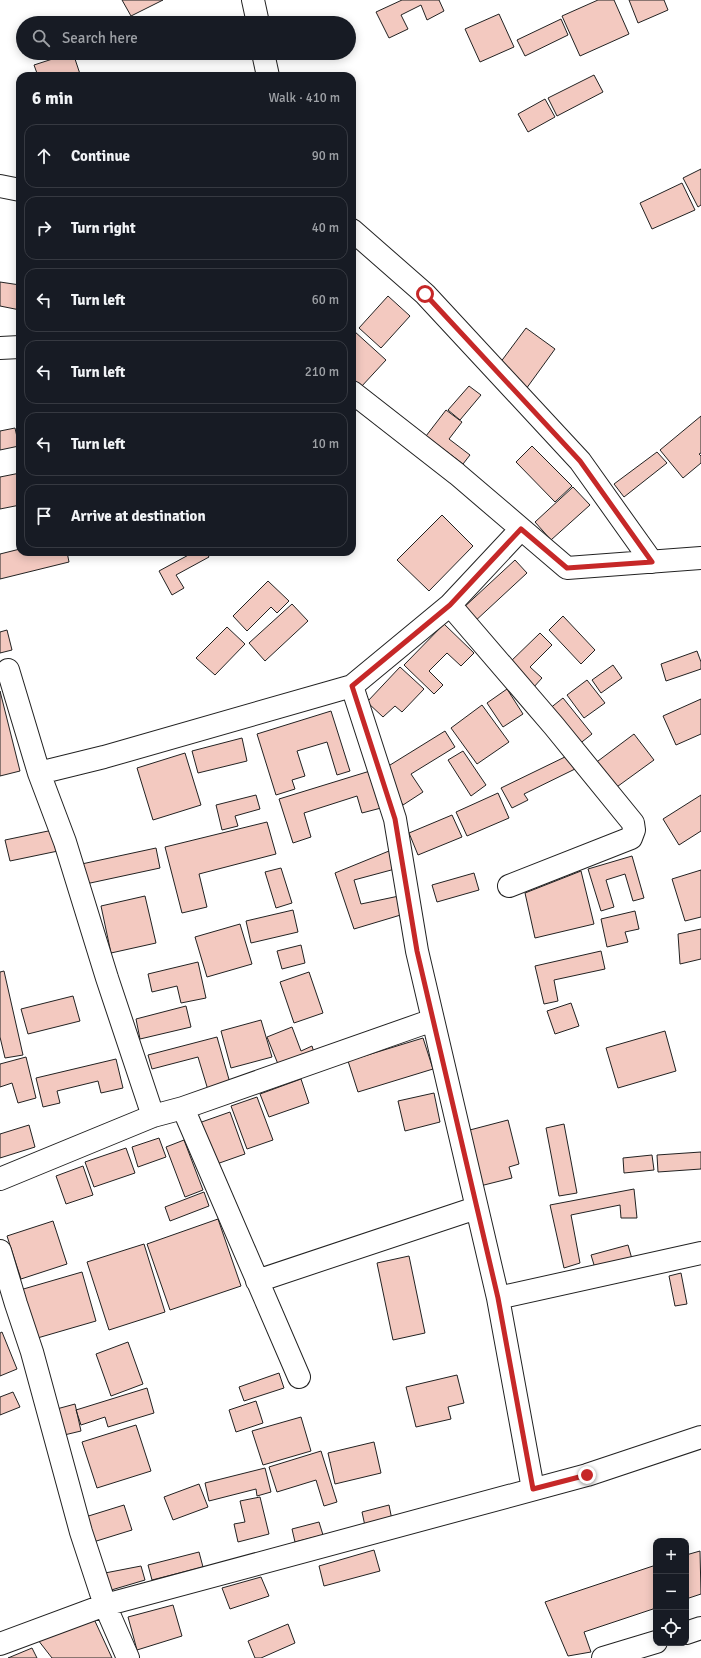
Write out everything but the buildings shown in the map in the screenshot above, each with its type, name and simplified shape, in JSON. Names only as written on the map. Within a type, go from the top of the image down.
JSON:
[{"type":"street","points":[[253,0],[256,16]]},
{"type":"street","points":[[265,60],[267,72]]},
{"type":"street","points":[[0,186],[16,189]]},
{"type":"street","points":[[356,234],[425,294],[580,461],[652,562]]},
{"type":"street","points":[[0,348],[16,347]]},
{"type":"street","points":[[356,395],[457,474],[567,568],[701,558]]},
{"type":"street","points":[[39,773],[111,755],[352,686],[450,605],[521,529]]},
{"type":"street","points":[[450,605],[554,726],[633,823],[634,830],[631,838],[509,886]]},
{"type":"street","points":[[8,670],[39,773],[65,842],[107,978],[153,1116]]},
{"type":"street","points":[[352,686],[395,819],[417,951],[498,1298],[533,1489]]},
{"type":"street","points":[[0,1179],[153,1116],[183,1108],[433,1020]]},
{"type":"street","points":[[183,1108],[299,1377]]},
{"type":"street","points":[[257,1281],[476,1208]]},
{"type":"street","points":[[0,1251],[8,1308],[32,1352],[81,1532],[105,1605],[128,1658]]},
{"type":"street","points":[[498,1298],[701,1254]]},
{"type":"street","points":[[0,1644],[105,1605],[587,1475],[701,1437]]},
{"type":"street","points":[[689,1632],[701,1628]]},
{"type":"street","points":[[603,1658],[653,1643]]},
{"type":"route","points":[[425,294],[580,461],[652,562],[567,568],[521,529],[450,605],[352,686],[395,819],[417,951],[498,1298],[533,1489],[587,1475]]}]
